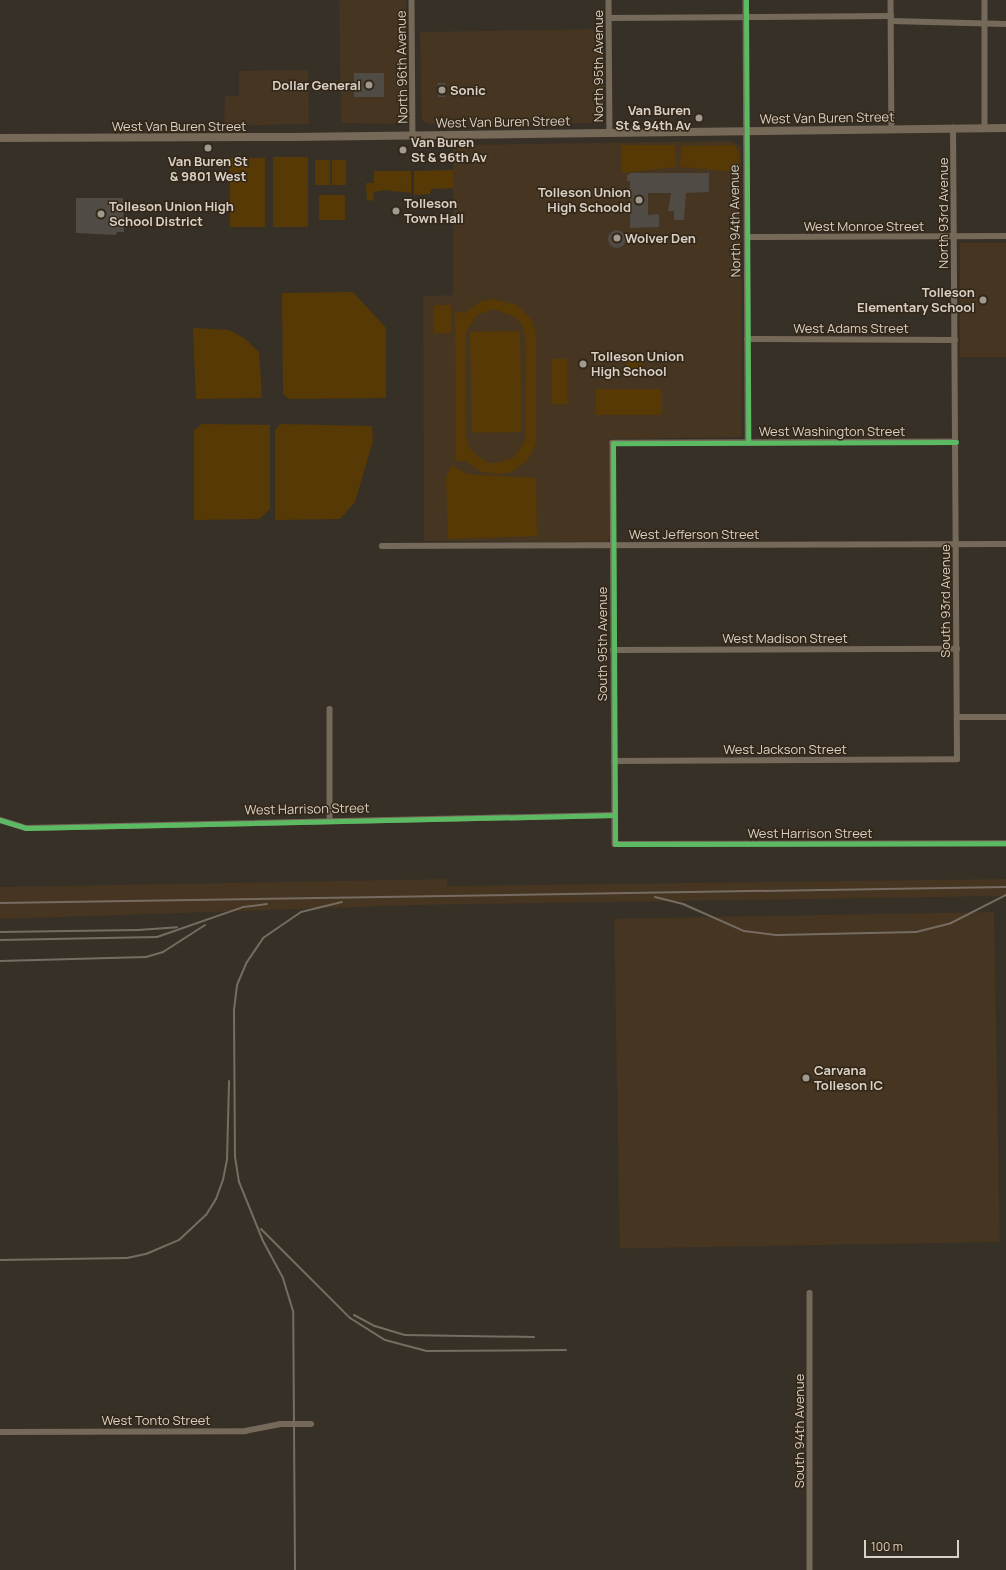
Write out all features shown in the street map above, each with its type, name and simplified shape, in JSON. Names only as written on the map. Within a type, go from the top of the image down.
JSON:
[{"type":"main road","name":"West Van Buren Street","points":[[0,138],[1006,128]]},
{"type":"street","name":"North 96th Avenue","points":[[412,0],[414,135]]},
{"type":"street","name":"North 95th Avenue","points":[[609,0],[610,132]]},
{"type":"street","name":"North 94th Avenue","points":[[746,0],[748,442]]},
{"type":"street","points":[[891,0],[892,129]]},
{"type":"street","points":[[984,0],[985,128]]},
{"type":"street","points":[[609,18],[747,16],[891,19],[1006,24]]},
{"type":"street","name":"North 93rd Avenue","points":[[953,128],[956,442]]},
{"type":"street","name":"West Monroe Street","points":[[747,238],[1006,236]]},
{"type":"street","name":"West Adams Street","points":[[747,339],[955,340]]},
{"type":"street","name":"West Washington Street","points":[[613,443],[956,442]]},
{"type":"street","name":"South 93rd Avenue","points":[[956,442],[957,759]]},
{"type":"street","name":"South 95th Avenue","points":[[613,443],[615,844]]},
{"type":"street","name":"West Jefferson Street","points":[[382,546],[1006,544]]},
{"type":"street","name":"West Madison Street","points":[[613,650],[956,649]]},
{"type":"street","points":[[330,709],[330,820]]},
{"type":"street","points":[[957,717],[1006,717]]},
{"type":"street","name":"West Jackson Street","points":[[614,761],[957,759]]},
{"type":"street","name":"West Harrison Street","points":[[0,820],[26,828],[330,820],[615,815]]},
{"type":"street","name":"West Harrison Street","points":[[615,844],[1006,843]]},
{"type":"street","name":"South 94th Avenue","points":[[810,1292],[810,1570]]},
{"type":"street","name":"West Tonto Street","points":[[0,1432],[245,1431],[280,1424],[311,1424]]},
{"type":"shaded area","points":[[339,0],[406,0],[407,116],[402,124],[341,123]]},
{"type":"shaded area","points":[[603,29],[604,113],[599,123],[429,124],[422,121],[420,32]]},
{"type":"shaded area","points":[[308,70],[309,124],[224,126],[225,96],[239,96],[239,71]]},
{"type":"shaded area","name":"Tolleson Union High School","points":[[732,141],[741,146],[742,437],[610,439],[610,536],[607,542],[424,541],[423,296],[453,295],[453,145]]},
{"type":"shaded area","points":[[621,145],[675,145],[676,167],[622,173]]},
{"type":"shaded area","points":[[734,145],[739,153],[738,172],[680,167],[681,146]]},
{"type":"shaded area","points":[[273,157],[308,157],[308,227],[273,227]]},
{"type":"shaded area","points":[[230,158],[265,158],[265,227],[230,227]]},
{"type":"shaded area","points":[[315,160],[330,160],[330,185],[315,185]]},
{"type":"shaded area","points":[[332,160],[346,160],[346,185],[332,185]]},
{"type":"shaded area","points":[[453,170],[453,188],[431,189],[430,194],[414,195],[414,171]]},
{"type":"shaded area","points":[[374,171],[411,171],[411,193],[385,190],[374,192],[373,201],[367,200],[366,183],[374,183]]},
{"type":"shaded area","points":[[319,195],[345,195],[345,220],[319,220]]},
{"type":"shaded area","name":"Tolleson Elementary School","points":[[960,243],[1006,243],[1006,357],[960,357]]},
{"type":"shaded area","points":[[353,292],[386,328],[386,398],[289,399],[283,394],[282,293]]},
{"type":"shaded area","points":[[491,299],[517,305],[531,319],[536,333],[536,443],[527,461],[511,472],[500,474],[481,472],[465,461],[456,461],[455,312],[465,313],[480,302]],"holes":[[[494,309],[515,317],[522,324],[526,338],[525,440],[514,457],[498,463],[488,463],[476,455],[469,447],[465,434],[466,332],[477,315]]]},
{"type":"shaded area","points":[[434,305],[451,305],[451,333],[434,333]]},
{"type":"shaded area","points":[[193,328],[229,330],[244,338],[259,352],[262,398],[196,399]]},
{"type":"shaded area","points":[[520,331],[522,432],[472,433],[470,332]]},
{"type":"shaded area","points":[[634,358],[640,361],[643,367],[640,373],[634,376],[628,373],[625,367],[628,361]]},
{"type":"shaded area","points":[[552,359],[567,359],[567,404],[552,404]]},
{"type":"shaded area","points":[[596,389],[662,389],[662,415],[596,415]]},
{"type":"shaded area","points":[[202,424],[270,425],[270,509],[259,519],[194,520],[194,430]]},
{"type":"shaded area","points":[[280,424],[372,426],[373,441],[355,502],[340,519],[275,520],[275,430]]},
{"type":"shaded area","points":[[451,465],[468,474],[536,478],[537,536],[448,539],[446,478]]},
{"type":"shaded area","points":[[447,879],[447,886],[1006,879],[1006,896],[417,905],[0,919],[0,887]]},
{"type":"shaded area","name":"Carvana Tolleson IC","points":[[994,912],[1000,1242],[620,1249],[614,919]]},
{"type":"building","name":"Dollar General","points":[[354,73],[384,73],[384,97],[354,97]]},
{"type":"building","name":"Sonic","points":[[438,83],[445,83],[445,97],[438,97]]},
{"type":"building","name":"Tolleson Union High Schoold","points":[[630,173],[709,173],[709,192],[686,193],[684,220],[674,220],[674,211],[668,211],[671,193],[648,193],[648,215],[659,214],[659,227],[630,228],[630,181],[627,181],[627,176]]},
{"type":"building","name":"Tolleson Union High School District","points":[[76,198],[123,198],[124,232],[117,232],[116,235],[76,233]]},
{"type":"building","name":"Wolver Den","points":[[617,230],[621,231],[625,235],[625,243],[621,247],[617,248],[613,247],[609,243],[608,239],[609,235],[613,231]]},
{"type":"railway","points":[[0,903],[1006,887]]},
{"type":"railway","points":[[655,897],[683,904],[744,931],[778,935],[916,932],[951,923],[1006,895]]},
{"type":"railway","points":[[295,1570],[293,1311],[283,1278],[263,1241],[239,1182],[235,1156],[234,1010],[237,985],[247,962],[263,938],[301,912],[342,902]]},
{"type":"railway","points":[[0,940],[157,937],[243,907],[267,904]]},
{"type":"railway","points":[[0,961],[146,957],[163,952],[205,925]]},
{"type":"railway","points":[[0,932],[138,930],[177,927]]},
{"type":"railway","points":[[0,1260],[127,1258],[146,1254],[179,1240],[206,1215],[216,1199],[223,1180],[227,1160],[229,1081]]},
{"type":"railway","points":[[261,1229],[350,1318],[385,1340],[427,1351],[566,1350]]},
{"type":"railway","points":[[354,1315],[375,1326],[405,1335],[534,1337]]},
{"type":"cycle path","points":[[746,0],[748,442]]},
{"type":"cycle path","points":[[956,442],[613,443],[615,844],[1006,843]]},
{"type":"cycle path","points":[[0,820],[26,828],[615,815]]},
{"type":"place","name":"Dollar General","points":[[369,85]]},
{"type":"place","name":"Sonic","points":[[442,90]]},
{"type":"place","name":"Van Buren St & 94th Av","points":[[699,118]]},
{"type":"place","name":"Van Buren St & 9801 West","points":[[208,148]]},
{"type":"place","name":"Van Buren St & 96th Av","points":[[403,150]]},
{"type":"place","name":"Tolleson Union High Schoold","points":[[639,200]]},
{"type":"place","name":"Tolleson Town Hall","points":[[396,211]]},
{"type":"place","name":"Tolleson Union High School District","points":[[101,214]]},
{"type":"place","name":"Wolver Den","points":[[617,238]]},
{"type":"place","name":"Tolleson Elementary School","points":[[983,300]]},
{"type":"place","name":"Tolleson Union High School","points":[[583,364]]},
{"type":"place","name":"Carvana Tolleson IC","points":[[806,1078]]}]
